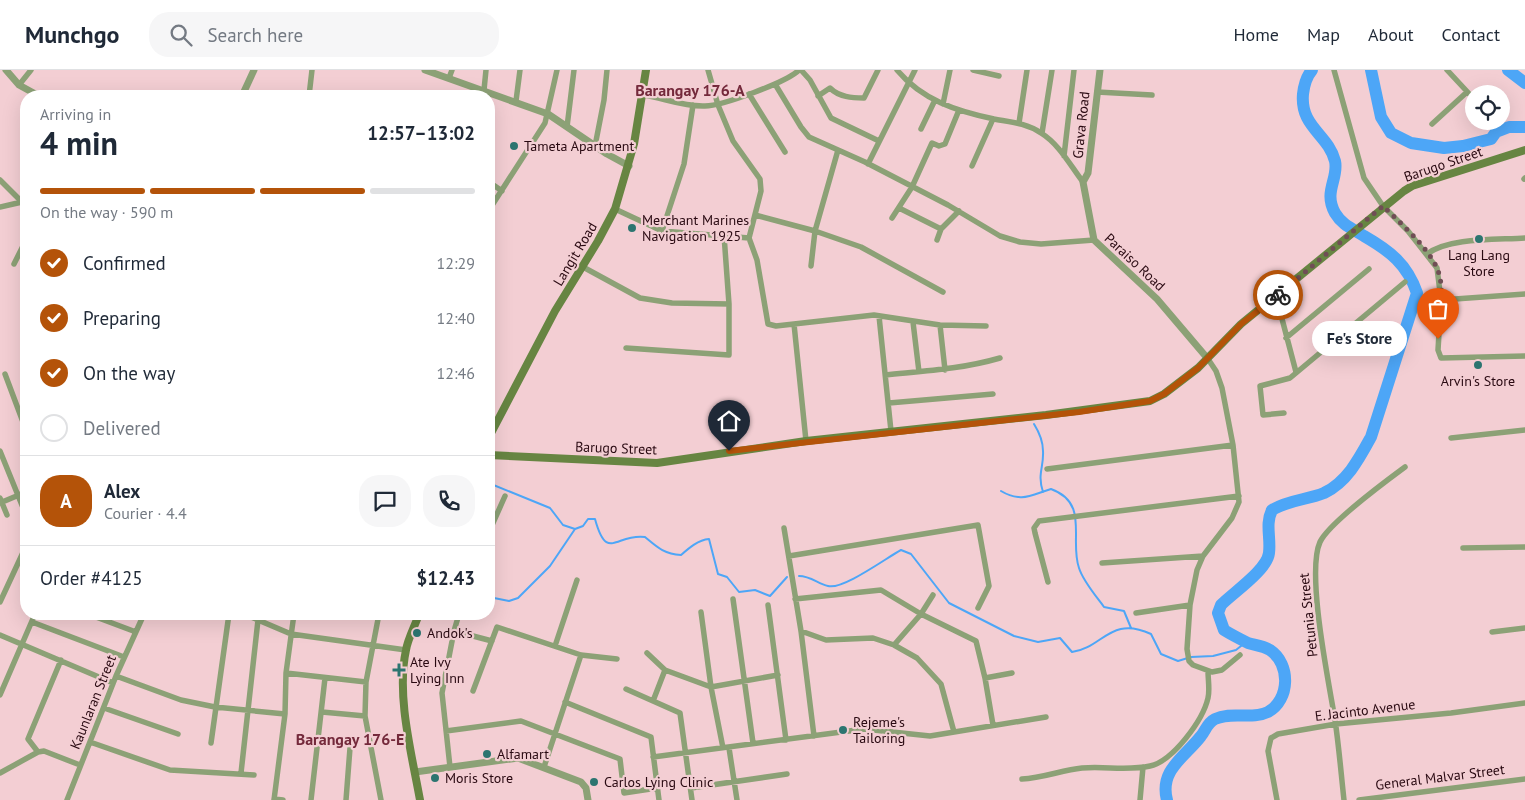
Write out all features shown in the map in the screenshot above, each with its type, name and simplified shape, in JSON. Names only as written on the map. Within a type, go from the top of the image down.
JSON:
[{"type":"main road","name":"Langit Road","points":[[495,426],[555,311],[583,267],[615,209],[629,166],[644,95],[646,70]]},
{"type":"main road","name":"Barugo Street","points":[[495,455],[657,463],[806,441],[1046,416],[1150,401],[1180,382],[1208,359],[1241,324],[1353,233],[1383,206],[1412,186],[1525,150]]},
{"type":"main road","points":[[417,620],[406,650],[404,695],[420,800]]},
{"type":"street","points":[[6,70],[19,85],[28,90]]},
{"type":"street","points":[[19,85],[31,70]]},
{"type":"street","points":[[245,90],[254,70]]},
{"type":"street","points":[[310,90],[312,70]]},
{"type":"street","points":[[425,70],[484,90],[486,70]]},
{"type":"street","points":[[449,78],[452,70]]},
{"type":"street","points":[[516,101],[520,70]]},
{"type":"street","points":[[495,201],[539,134],[548,114],[557,70]]},
{"type":"street","points":[[567,127],[574,70]]},
{"type":"street","points":[[595,146],[608,70]]},
{"type":"street","points":[[708,70],[718,105],[733,141],[760,179],[761,191],[749,238],[757,260],[766,320],[773,326],[879,316],[940,326],[986,326]]},
{"type":"street","points":[[644,95],[693,106],[718,105],[775,84],[800,70],[833,119],[879,141]]},
{"type":"street","points":[[818,96],[830,88],[835,93],[853,98],[864,98],[878,70]]},
{"type":"street","name":"Paraiso Road","points":[[897,70],[908,84],[942,104],[993,119],[1019,123],[1042,133],[1064,156],[1083,182],[1094,240],[1157,299],[1208,359]]},
{"type":"street","points":[[868,164],[916,70]]},
{"type":"street","points":[[942,104],[950,70]]},
{"type":"street","points":[[974,70],[999,76]]},
{"type":"street","points":[[1019,123],[1027,70]]},
{"type":"street","points":[[1042,133],[1052,70]]},
{"type":"street","points":[[1064,156],[1074,70]]},
{"type":"street","name":"Grava Road","points":[[1083,182],[1088,173],[1100,70]]},
{"type":"street","points":[[1334,70],[1364,178],[1383,206],[1428,254],[1440,275],[1441,300],[1438,350],[1441,358],[1444,360],[1525,356]]},
{"type":"street","points":[[1448,70],[1465,90]]},
{"type":"street","points":[[775,84],[804,132],[959,211],[1000,236],[1020,242],[1069,244],[1094,240]]},
{"type":"street","points":[[1097,92],[1152,95]]},
{"type":"street","points":[[495,94],[548,114],[595,146],[629,166]]},
{"type":"street","points":[[749,94],[785,152]]},
{"type":"street","points":[[1432,124],[1465,94]]},
{"type":"street","points":[[921,129],[935,100]]},
{"type":"street","points":[[662,231],[684,164],[693,106]]},
{"type":"street","points":[[892,218],[912,187],[932,143],[939,146],[945,144],[959,110]]},
{"type":"street","points":[[972,166],[993,119]]},
{"type":"street","points":[[811,266],[815,231],[838,150]]},
{"type":"street","points":[[0,180],[20,198]]},
{"type":"street","points":[[495,186],[502,191]]},
{"type":"street","points":[[0,207],[20,203]]},
{"type":"street","points":[[899,208],[941,229]]},
{"type":"street","points":[[615,209],[662,231],[749,238]]},
{"type":"street","points":[[937,240],[941,229],[959,211]]},
{"type":"street","points":[[755,215],[815,231],[860,247],[943,292]]},
{"type":"street","points":[[626,348],[730,355],[729,304],[724,235]]},
{"type":"street","points":[[1428,254],[1436,247],[1453,243],[1525,238]]},
{"type":"street","points":[[14,264],[20,252]]},
{"type":"street","points":[[583,267],[640,298],[672,303],[729,304]]},
{"type":"street","points":[[1286,338],[1369,270]]},
{"type":"street","points":[[1284,413],[1263,415],[1259,386],[1290,378],[1405,282]]},
{"type":"street","points":[[1441,300],[1525,294]]},
{"type":"street","points":[[1276,296],[1296,372]]},
{"type":"street","points":[[879,316],[891,432]]},
{"type":"street","points":[[913,322],[919,372]]},
{"type":"street","points":[[794,324],[806,441]]},
{"type":"street","points":[[940,326],[945,370]]},
{"type":"street","points":[[886,374],[975,366],[1000,358]]},
{"type":"street","points":[[1208,359],[1216,371],[1222,388],[1233,445],[1239,496],[1232,518],[1203,556],[1195,578],[1190,605],[1188,658],[1208,672],[1222,670],[1240,655]]},
{"type":"street","points":[[5,374],[20,414]]},
{"type":"street","points":[[889,403],[993,394]]},
{"type":"street","points":[[1451,438],[1525,430]]},
{"type":"street","points":[[1047,470],[1233,445]]},
{"type":"street","points":[[0,451],[20,500]]},
{"type":"street","name":"Petunia Street","points":[[1344,800],[1336,724],[1317,605],[1316,555],[1320,541],[1330,528],[1405,467]]},
{"type":"street","points":[[7,515],[1,501],[18,495]]},
{"type":"street","points":[[495,518],[505,496]]},
{"type":"street","points":[[1048,582],[1034,528],[1039,522],[1239,496]]},
{"type":"street","points":[[789,556],[978,525],[989,586],[978,608]]},
{"type":"street","points":[[784,528],[801,631],[814,736]]},
{"type":"street","points":[[1464,548],[1525,547]]},
{"type":"street","points":[[1102,563],[1203,556]]},
{"type":"street","points":[[0,602],[20,559]]},
{"type":"street","points":[[556,646],[577,580]]},
{"type":"street","points":[[795,599],[881,590],[921,614],[976,641],[993,725]]},
{"type":"street","points":[[894,645],[921,614],[933,595]]},
{"type":"street","points":[[734,599],[753,743]]},
{"type":"street","points":[[768,605],[786,740]]},
{"type":"street","points":[[1136,613],[1190,605]]},
{"type":"street","points":[[701,612],[711,687],[735,782],[737,800]]},
{"type":"street","points":[[104,620],[136,632]]},
{"type":"street","name":"Kaunlaran Street","points":[[67,800],[113,683],[141,620]]},
{"type":"street","points":[[211,743],[228,620]]},
{"type":"street","points":[[241,773],[258,620],[291,634],[406,650]]},
{"type":"street","points":[[283,800],[274,800],[285,714],[286,673],[293,620]]},
{"type":"street","points":[[378,620],[371,646],[366,682],[365,716],[381,800]]},
{"type":"street","points":[[450,767],[442,693],[458,620]]},
{"type":"street","points":[[0,695],[32,622],[124,658]]},
{"type":"street","points":[[473,691],[497,627],[582,655],[617,659]]},
{"type":"street","points":[[1492,632],[1525,628]]},
{"type":"street","points":[[454,631],[492,641]]},
{"type":"street","points":[[801,631],[826,640],[873,638],[894,645],[917,658],[942,684],[954,732]]},
{"type":"street","points":[[0,635],[113,683]]},
{"type":"street","points":[[646,653],[665,670],[711,687],[778,675]]},
{"type":"street","points":[[544,767],[582,655]]},
{"type":"street","points":[[38,752],[28,739],[60,660]]},
{"type":"street","points":[[653,701],[665,670]]},
{"type":"street","points":[[1022,780],[1079,768],[1143,767],[1166,759],[1194,726],[1208,698],[1208,672]]},
{"type":"street","points":[[286,673],[366,682]]},
{"type":"street","points":[[985,678],[1012,673]]},
{"type":"street","points":[[116,676],[181,700],[285,714]]},
{"type":"street","points":[[311,800],[325,678]]},
{"type":"street","points":[[626,689],[680,713],[692,800]]},
{"type":"street","points":[[565,702],[651,737],[659,800]]},
{"type":"street","name":"E. Jacinto Avenue","points":[[1277,800],[1268,751],[1271,738],[1278,734],[1336,724],[1451,713],[1525,703]]},
{"type":"street","points":[[104,708],[178,734]]},
{"type":"street","points":[[322,712],[365,716]]},
{"type":"street","points":[[653,757],[864,729],[930,736],[1046,717]]},
{"type":"street","points":[[446,731],[521,721],[620,759],[624,793],[657,788]]},
{"type":"street","points":[[90,742],[170,770],[207,770],[254,775]]},
{"type":"street","points":[[346,800],[350,748]]},
{"type":"street","points":[[0,773],[38,752],[49,752],[80,765]]},
{"type":"street","points":[[415,772],[518,758],[584,784],[588,800]]},
{"type":"street","points":[[1140,800],[1143,767]]},
{"type":"street","points":[[690,788],[787,774]]},
{"type":"street","name":"General Malvar Street","points":[[1359,800],[1525,779]]},
{"type":"waterway","points":[[1167,800],[1166,789],[1170,772],[1201,736],[1210,722],[1221,717],[1262,714],[1268,712],[1281,699],[1285,682],[1282,664],[1277,656],[1268,649],[1248,643],[1224,630],[1218,613],[1221,605],[1249,581],[1267,560],[1269,553],[1269,521],[1272,510],[1284,504],[1324,493],[1339,483],[1357,461],[1371,437],[1417,293],[1403,266],[1390,253],[1344,224],[1335,213],[1330,198],[1336,167],[1335,161],[1327,144],[1310,123],[1303,105],[1305,84],[1312,70]]},
{"type":"waterway","points":[[1371,70],[1381,117],[1391,133],[1411,143],[1444,148],[1463,146],[1491,139],[1496,132],[1509,127],[1525,127]]},
{"type":"waterway","points":[[1508,70],[1525,83]]},
{"type":"waterway","points":[[1034,424],[1038,430],[1043,447],[1041,475],[1043,492]]},
{"type":"waterway","points":[[495,486],[550,508],[563,525],[575,529]]},
{"type":"waterway","points":[[1001,491],[1014,497],[1026,497],[1051,489],[1063,495],[1070,503],[1074,513],[1077,557],[1083,578],[1104,607],[1124,611],[1131,628]]},
{"type":"waterway","points":[[495,598],[509,601],[518,598],[550,566],[575,529],[583,526],[588,519],[595,519],[599,532],[608,543],[635,537],[645,537],[661,549],[681,555],[690,547],[709,539],[718,574],[727,577],[739,592],[755,590],[770,596],[787,577]]},
{"type":"waterway","points":[[799,576],[807,577],[824,585],[835,586],[854,578],[901,550],[911,554],[949,603],[1014,636],[1038,642],[1060,638],[1072,652],[1092,645],[1116,630],[1126,628],[1137,629],[1151,634],[1161,654],[1178,661],[1191,657],[1213,656],[1236,650],[1246,642]]},
{"type":"way so far","points":[[1278,295],[1383,206],[1428,254],[1440,275],[1441,300],[1438,339]]},
{"type":"place","name":"Tameta Apartment","points":[[514,146]]},
{"type":"place","name":"Merchant Marines Navigation 1925","points":[[632,228]]},
{"type":"place","name":"Lang Lang Store","points":[[1479,239]]},
{"type":"place","name":"Fe's Store","points":[[1438,339]]},
{"type":"place","name":"Arvin's Store","points":[[1478,365]]},
{"type":"place","name":"Andok's","points":[[417,633]]},
{"type":"place","name":"Ate Ivy Lying Inn","points":[[399,670]]},
{"type":"place","name":"Rejeme's Tailoring","points":[[843,730]]},
{"type":"place","name":"Alfamart","points":[[487,754]]},
{"type":"place","name":"Moris Store","points":[[435,778]]},
{"type":"place","name":"Carlos Lying Clinic","points":[[594,782]]},
{"type":"district","name":"Barangay 176-A","points":[[690,90]]},
{"type":"district","name":"Barangay 176-E","points":[[350,739]]},
{"type":"route","points":[[729,451],[837,437],[1079,412],[1150,401],[1164,394],[1198,368],[1241,324],[1278,295]]}]
